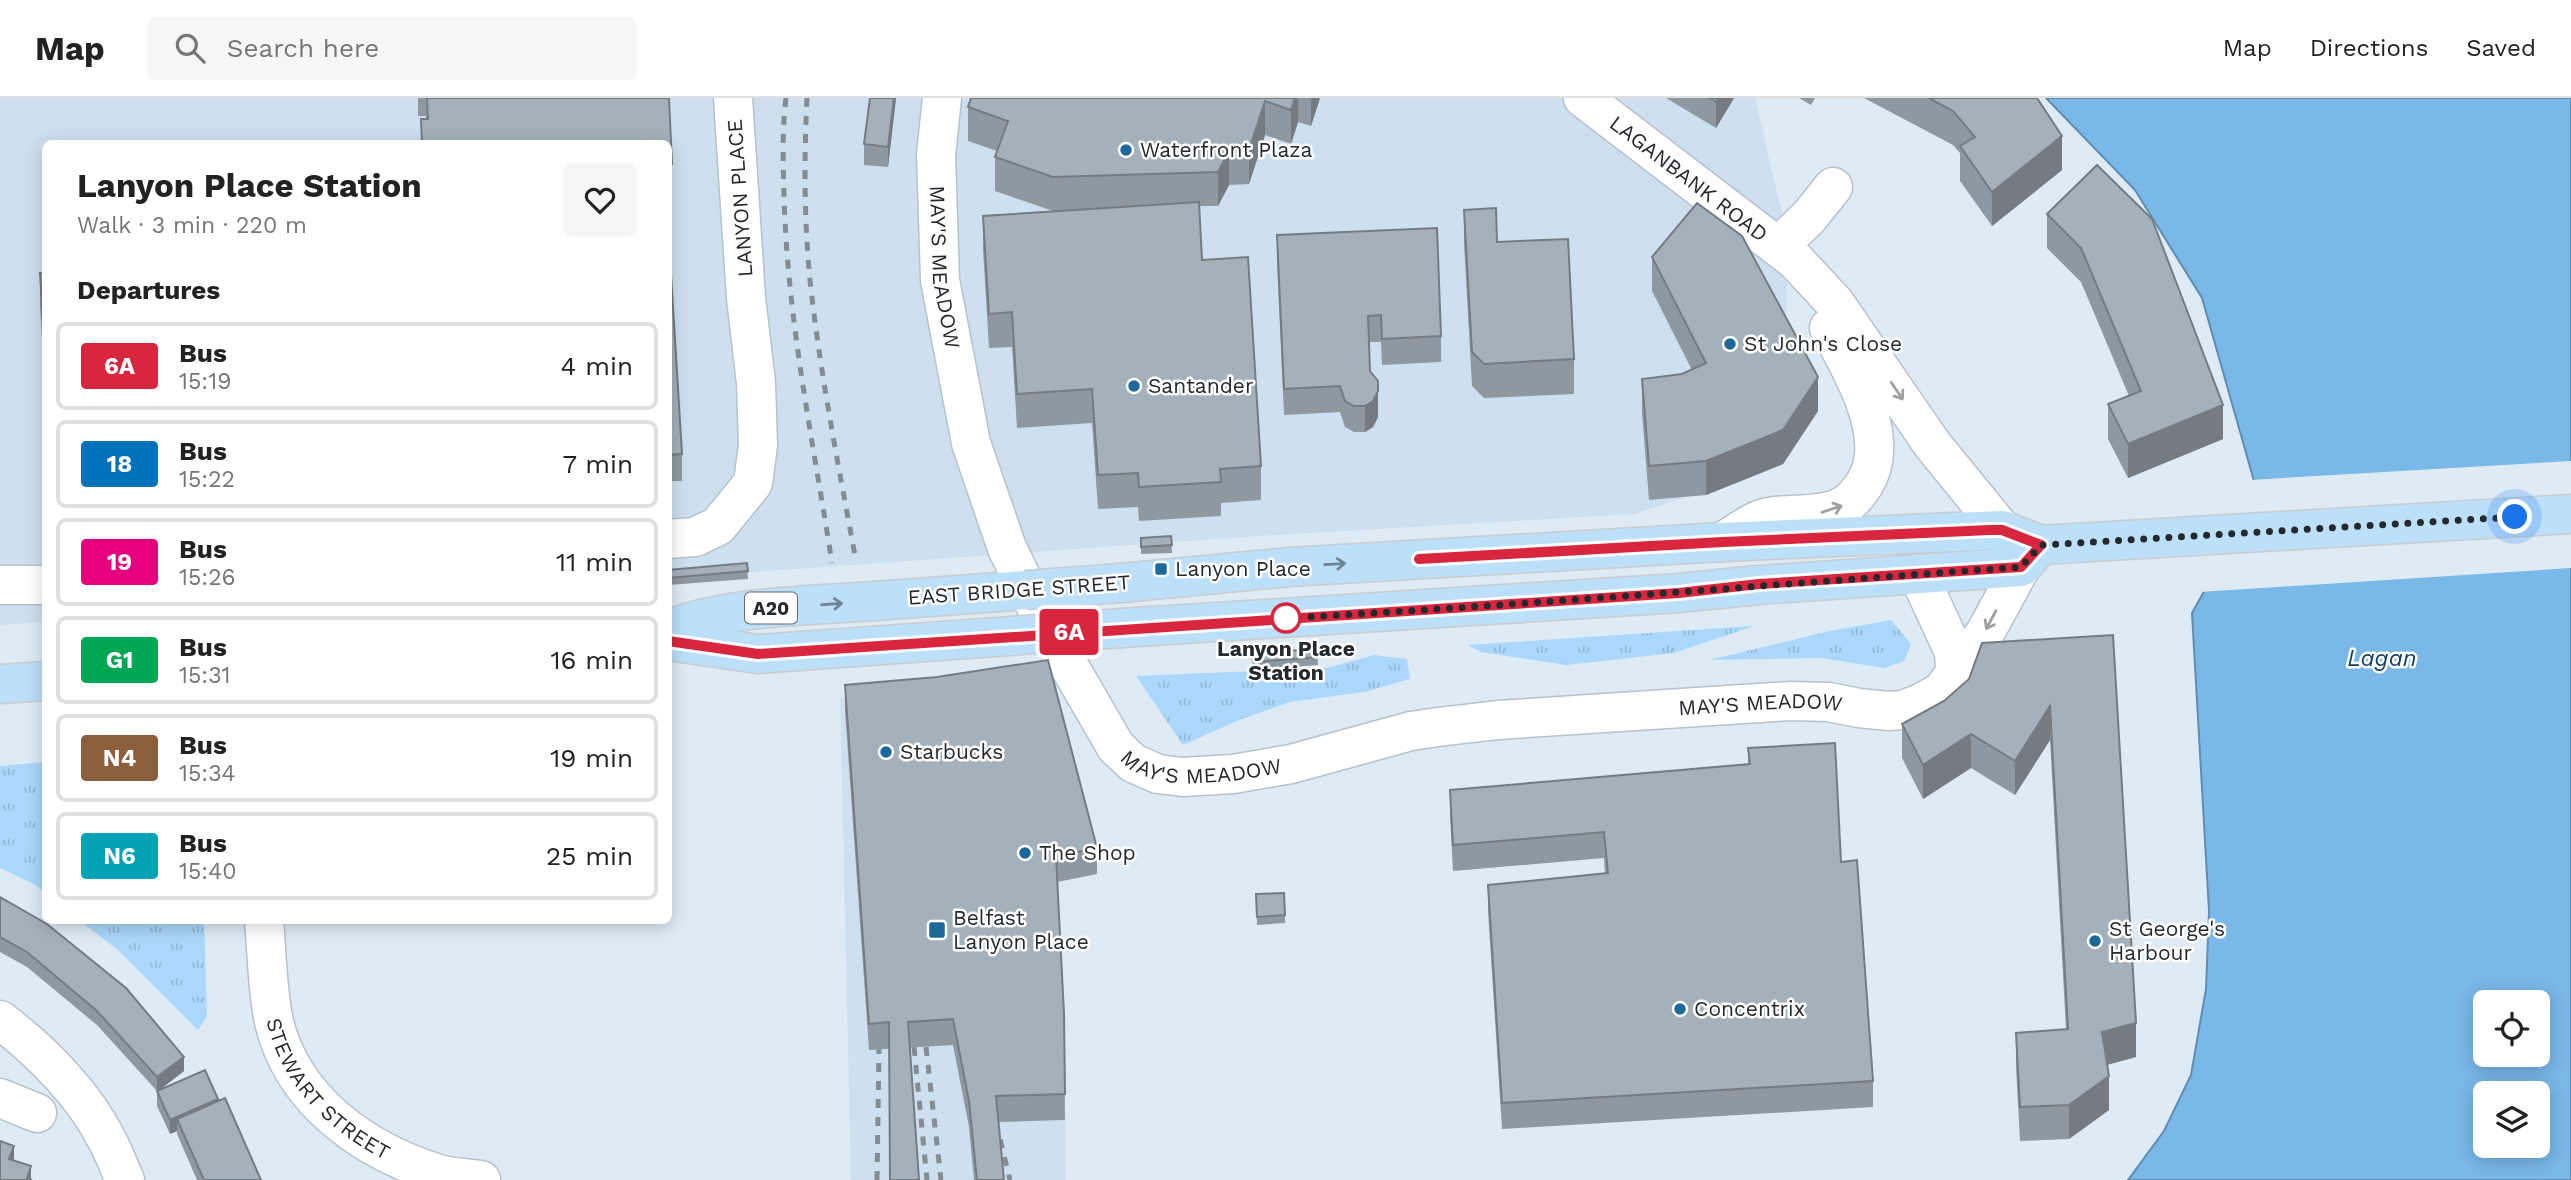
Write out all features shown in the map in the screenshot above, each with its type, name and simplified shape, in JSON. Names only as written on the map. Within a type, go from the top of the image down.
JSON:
[{"type":"main road","name":"EAST BRIDGE STREET","points":[[672,642],[758,654],[1679,593],[1759,584],[1918,575],[2031,556],[2169,538],[2571,514]]},
{"type":"main road","name":"EAST BRIDGE STREET","points":[[672,628],[698,618],[764,609],[1121,583],[1289,567],[1723,542],[2002,530],[2031,556]]},
{"type":"main road","points":[[0,684],[42,681]]},
{"type":"street","name":"LANYON PLACE","points":[[672,539],[695,537],[718,526],[753,483],[757,458],[756,383],[746,298],[733,98]]},
{"type":"street","name":"MAY'S MEADOW","points":[[942,98],[936,154],[940,279],[971,443],[1007,548],[1043,621],[1116,747],[1133,763],[1158,774],[1183,777],[1233,774],[1299,762],[1411,731],[1498,720],[1790,701],[1829,702],[1859,709],[1903,710],[1941,692],[1985,633],[2031,556]]},
{"type":"street","name":"LAGANBANK ROAD","points":[[1583,98],[1787,253],[1835,303],[1932,444],[2002,530]]},
{"type":"street","points":[[1787,253],[1809,217],[1833,187]]},
{"type":"street","name":"LAGANBANK ROAD","points":[[1723,542],[1761,519],[1814,514],[1840,508],[1857,496],[1871,472],[1874,450],[1872,427],[1860,388],[1787,253]]},
{"type":"street","points":[[1918,575],[1954,652],[1955,670]]},
{"type":"street","points":[[0,585],[42,585]]},
{"type":"street","name":"STEWART STREET","points":[[264,924],[275,1023],[293,1069],[316,1102],[342,1127],[392,1156],[441,1174],[481,1180]]},
{"type":"street","points":[[0,1020],[75,1090],[107,1138],[125,1180]]},
{"type":"street","points":[[0,1098],[37,1113]]},
{"type":"shaded area","points":[[0,98],[1755,98],[1788,239],[1783,464],[1634,514],[1260,536],[672,578],[672,140],[42,140],[42,622],[0,625]]},
{"type":"shaded area","name":"Belfast Lanyon Place","points":[[1048,686],[1097,874],[1056,882],[1064,1040],[1066,1180],[851,1180],[840,698]]},
{"type":"green space","points":[[1891,620],[1911,644],[1904,661],[1884,668],[1822,658],[1709,660],[1830,631]]},
{"type":"green space","points":[[1754,626],[1674,653],[1566,665],[1481,652],[1468,645]]},
{"type":"green space","points":[[1374,655],[1407,659],[1410,679],[1364,692],[1290,702],[1239,720],[1183,745],[1136,676],[1327,668]]},
{"type":"green space","points":[[42,762],[42,891],[0,868],[0,766]]},
{"type":"green space","points":[[84,924],[204,924],[207,1016],[198,1030],[118,950]]},
{"type":"water","name":"Lagan","points":[[2046,98],[2571,98],[2571,1180],[2128,1180],[2164,1131],[2191,1075],[2206,989],[2209,911],[2192,613],[2258,495],[2202,298],[2135,190]]},
{"type":"pier","points":[[2571,461],[2571,568],[2200,592],[2254,495],[2250,480]]},
{"type":"building","points":[[427,98],[669,98],[671,140],[422,140],[421,119],[428,119]]},
{"type":"building","points":[[870,98],[894,98],[888,147],[864,144]]},
{"type":"building","name":"Waterfront Plaza","points":[[971,98],[1295,98],[1291,110],[1265,101],[1249,150],[1229,151],[1218,172],[1053,177],[995,157],[1008,121],[968,107]]},
{"type":"building","points":[[1929,98],[2037,98],[2062,136],[1992,192],[1960,146],[1975,137],[1953,111]]},
{"type":"building","points":[[2097,165],[2152,219],[2223,405],[2128,444],[2108,404],[2141,391],[2081,248],[2047,214]]},
{"type":"building","name":"Santander","points":[[1199,202],[1202,260],[1248,257],[1261,466],[1220,469],[1221,482],[1139,487],[1138,473],[1098,475],[1092,389],[1017,394],[1012,312],[989,314],[983,216]]},
{"type":"building","name":"St John's Close","points":[[1697,203],[1742,236],[1818,377],[1783,430],[1706,461],[1649,466],[1642,379],[1682,374],[1706,363],[1652,257]]},
{"type":"building","points":[[1496,208],[1497,242],[1568,239],[1574,359],[1484,364],[1472,352],[1464,210]]},
{"type":"building","points":[[1437,228],[1441,336],[1382,339],[1381,315],[1368,316],[1370,371],[1378,381],[1378,391],[1373,401],[1365,406],[1354,406],[1345,401],[1340,386],[1284,389],[1277,235]]},
{"type":"building","points":[[40,273],[42,273],[42,305]]},
{"type":"building","points":[[672,291],[682,454],[672,455]]},
{"type":"building","points":[[1171,536],[1172,545],[1141,547],[1141,538]]},
{"type":"building","points":[[747,563],[748,571],[672,578],[672,570]]},
{"type":"building","name":"St George's Harbour","points":[[2113,635],[2136,1023],[2102,1032],[2109,1076],[2069,1105],[2020,1107],[2016,1033],[2068,1029],[2050,706],[2015,761],[1971,734],[1923,765],[1902,724],[1944,701],[1969,679],[1982,643]]},
{"type":"building","points":[[1317,649],[1318,657],[1253,662],[1252,653]]},
{"type":"building","name":"Belfast Lanyon Place","points":[[1048,660],[1097,848],[1056,856],[1065,1094],[996,1096],[1004,1180],[977,1180],[969,1101],[953,1019],[908,1022],[919,1180],[890,1180],[889,1022],[869,1024],[845,685],[937,677]]},
{"type":"building","name":"Concentrix","points":[[1835,743],[1841,862],[1857,860],[1873,1081],[1502,1103],[1488,885],[1608,873],[1604,832],[1453,845],[1450,790],[1750,764],[1748,748]]},
{"type":"building","points":[[1284,893],[1285,915],[1257,917],[1256,894]]},
{"type":"building","points":[[0,897],[42,921],[42,924],[47,924],[126,988],[184,1057],[157,1077],[97,1011],[27,952],[0,937]]},
{"type":"building","points":[[205,1070],[218,1099],[170,1120],[157,1091]]},
{"type":"building","points":[[225,1098],[261,1180],[204,1180],[177,1119]]},
{"type":"building","points":[[0,1141],[14,1146],[9,1159],[31,1166],[27,1178],[32,1180],[0,1180]]},
{"type":"railway","points":[[786,98],[783,170],[790,287],[832,563]]},
{"type":"railway","points":[[807,98],[805,189],[810,280],[824,386],[856,561]]},
{"type":"railway","points":[[914,1047],[927,1180]]},
{"type":"railway","points":[[926,1047],[941,1180]]},
{"type":"railway","points":[[877,1180],[879,1049]]},
{"type":"railway","points":[[996,1122],[1010,1180]]},
{"type":"bus line","name":"6A","points":[[672,642],[758,654],[1679,593],[1759,584],[2021,567],[2041,545],[2002,530],[1990,530],[1419,559]]},
{"type":"place","name":"Waterfront Plaza","points":[[1126,150]]},
{"type":"place","name":"St John's Close","points":[[1730,344]]},
{"type":"place","name":"Santander","points":[[1134,386]]},
{"type":"place","name":"Lanyon Place","points":[[1161,569]]},
{"type":"place","name":"Lanyon Place Station","points":[[1286,618]]},
{"type":"place","name":"Starbucks","points":[[886,752]]},
{"type":"place","name":"The Shop","points":[[1025,853]]},
{"type":"place","name":"Belfast Lanyon Place","points":[[937,930]]},
{"type":"place","name":"St George's Harbour","points":[[2095,941]]},
{"type":"place","name":"Concentrix","points":[[1680,1009]]},
{"type":"route","points":[[1286,618],[1679,593],[1759,584],[2021,567],[2041,545],[2515,517]]}]
